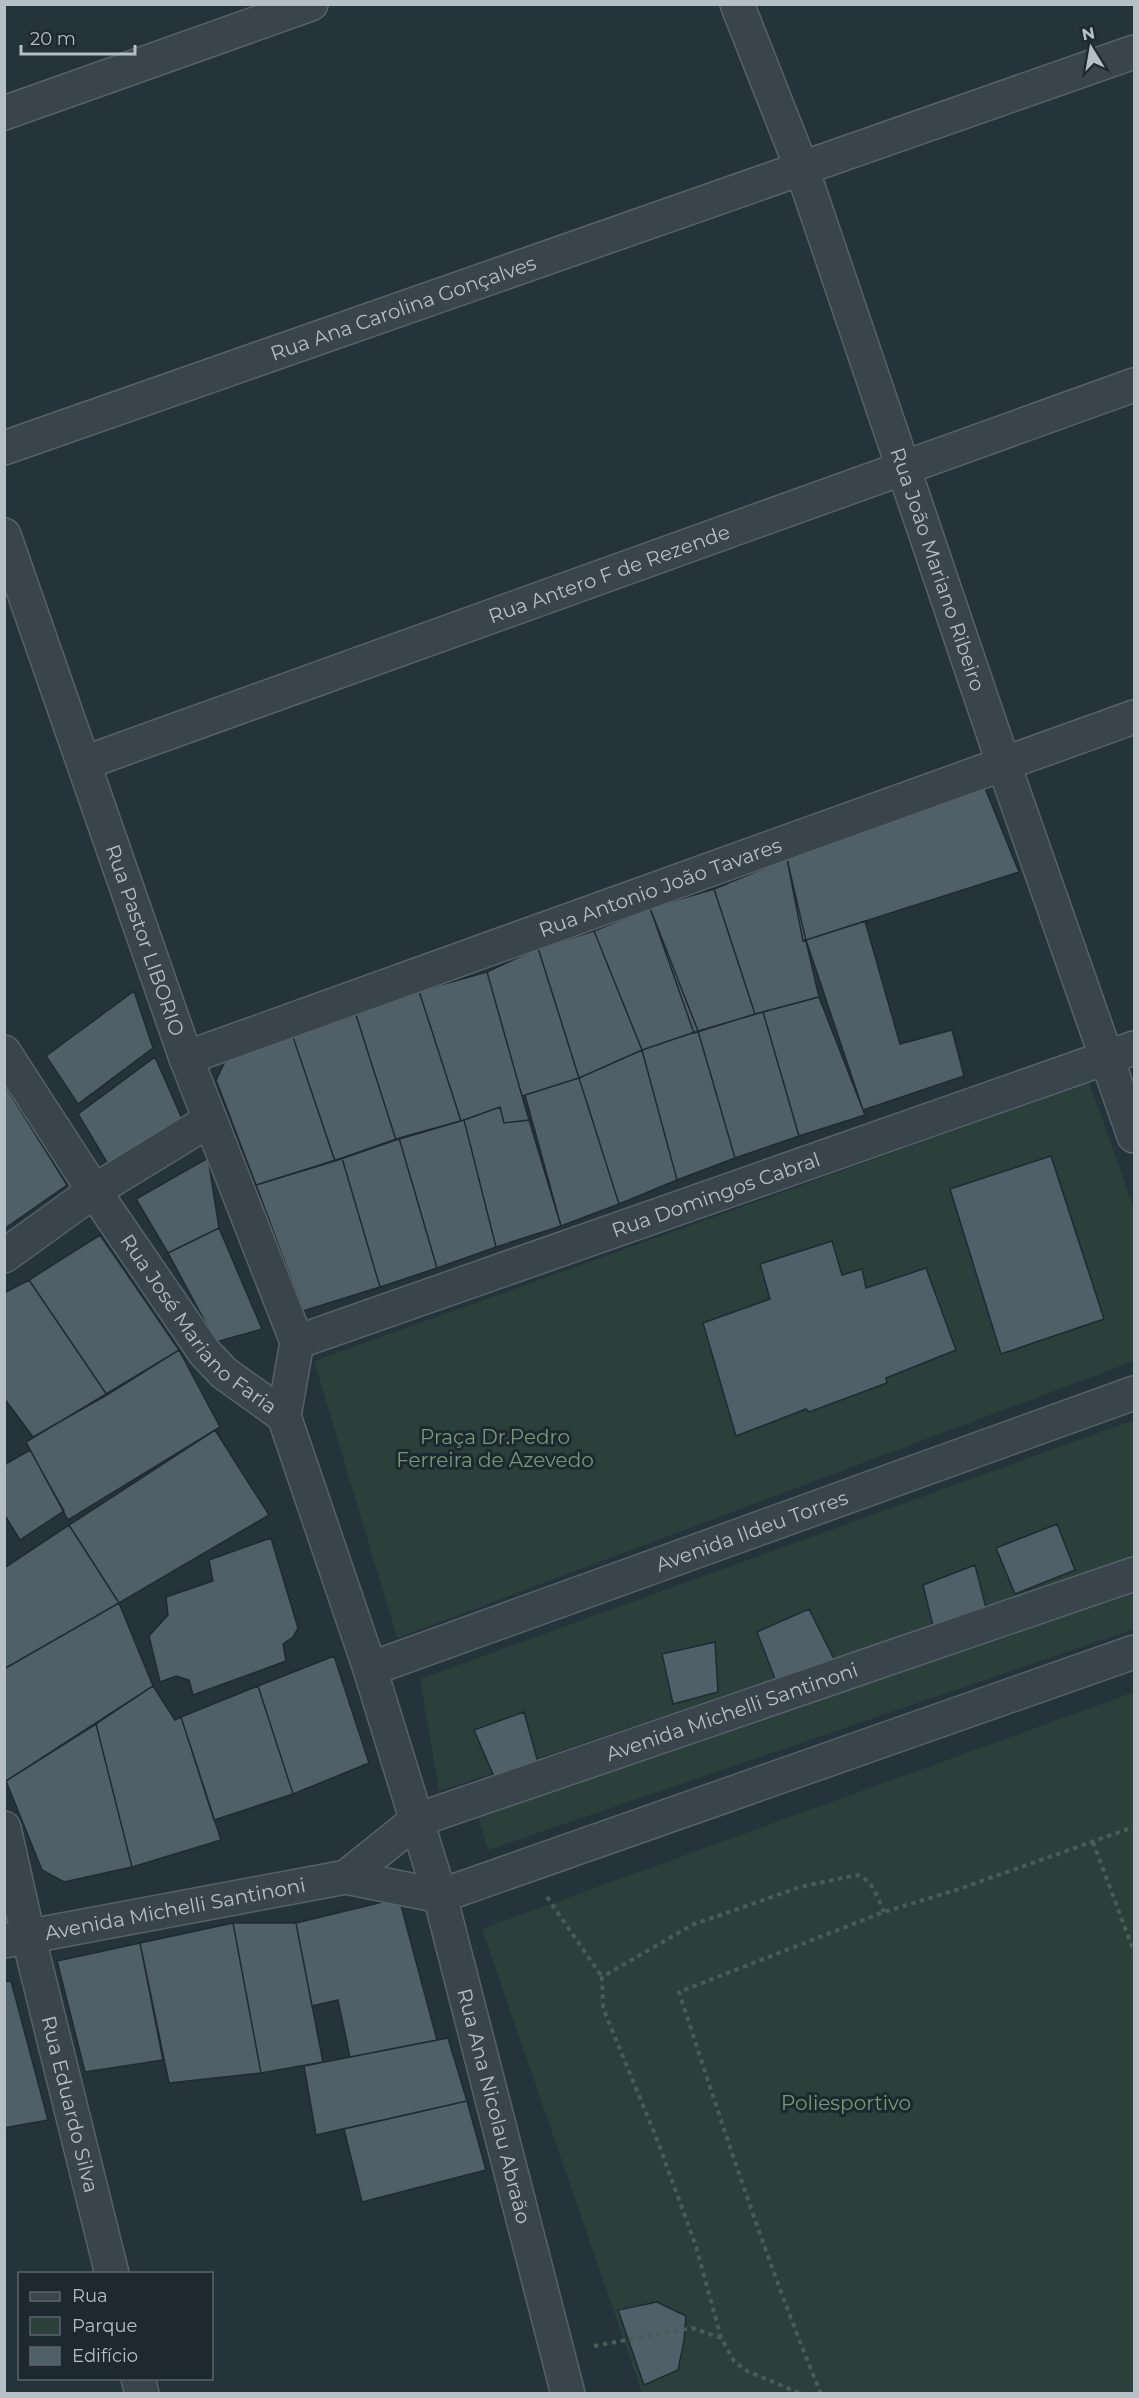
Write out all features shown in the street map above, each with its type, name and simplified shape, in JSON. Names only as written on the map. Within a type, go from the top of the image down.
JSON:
[{"type":"street","points":[[4,113],[311,4]]},
{"type":"street","name":"Rua João Mariano Ribeiro","points":[[736,4],[801,169],[1004,765],[1121,1053],[1134,1136]]},
{"type":"street","name":"Rua Ana Carolina Gonçalves","points":[[4,448],[1134,52]]},
{"type":"street","name":"Rua Antero F de Rezende","points":[[84,763],[1134,385]]},
{"type":"street","name":"Rua Pastor LIBORIO","points":[[4,535],[186,1058],[297,1342]]},
{"type":"street","name":"Rua Antonio João Tavares","points":[[186,1058],[1134,717]]},
{"type":"street","name":"Rua José Mariano Faria","points":[[4,1052],[94,1191],[205,1353],[224,1372],[284,1416],[370,1669],[417,1820]]},
{"type":"street","name":"Rua Domingos Cabral","points":[[297,1342],[1121,1053]]},
{"type":"street","points":[[4,1256],[94,1191],[210,1120]]},
{"type":"street","points":[[284,1416],[297,1342]]},
{"type":"street","name":"Avenida Ildeu Torres","points":[[370,1669],[1134,1393]]},
{"type":"street","name":"Avenida Michelli Santinoni","points":[[346,1877],[417,1820],[1134,1574]]},
{"type":"street","points":[[440,1896],[1134,1652]]},
{"type":"street","name":"Rua Ana Nicolau Abraão","points":[[417,1820],[440,1896],[568,2394]]},
{"type":"street","name":"Rua Eduardo Silva","points":[[4,1828],[16,1938],[111,2272]]},
{"type":"street","name":"Avenida Michelli Santinoni","points":[[16,1938],[346,1877],[440,1896]]},
{"type":"path","points":[[821,2394],[794,2329],[718,2114],[679,1992],[884,1912],[959,1889],[1128,1829],[1134,1829]]},
{"type":"path","points":[[1093,1842],[1134,1952]]},
{"type":"path","points":[[529,1866],[559,1917],[602,1977],[603,2008],[656,2137],[692,2235],[721,2338],[734,2361],[745,2370],[801,2394]]},
{"type":"path","points":[[602,1977],[692,1925],[800,1887],[857,1875],[864,1877],[871,1883],[884,1912]]},
{"type":"path","points":[[558,2353],[692,2328],[721,2338]]},
{"type":"green space","name":"Praça Dr.Pedro Ferreira de Azevedo","points":[[1089,1082],[1134,1208],[1134,1361],[397,1638],[314,1361]]},
{"type":"green space","points":[[1134,1420],[1134,1559],[439,1791],[420,1679]]},
{"type":"green space","points":[[1134,1593],[1134,1629],[488,1850],[478,1816]]},
{"type":"green space","name":"Poliesportivo","points":[[1134,1692],[1134,2393],[642,2393],[482,1929]]},
{"type":"building","points":[[985,788],[1019,872],[803,941],[787,859]]},
{"type":"building","points":[[787,859],[819,997],[755,1014],[714,889]]},
{"type":"building","points":[[714,889],[755,1014],[694,1033],[650,908]]},
{"type":"building","points":[[650,908],[698,1031],[642,1050],[594,931]]},
{"type":"building","points":[[865,921],[900,1044],[952,1030],[964,1076],[863,1110],[806,940]]},
{"type":"building","points":[[594,931],[642,1050],[579,1078],[538,948]]},
{"type":"building","points":[[538,948],[579,1078],[522,1096],[487,972]]},
{"type":"building","points":[[487,972],[529,1120],[504,1123],[500,1107],[461,1121],[419,991]]},
{"type":"building","points":[[134,991],[153,1048],[78,1104],[46,1056]]},
{"type":"building","points":[[419,991],[461,1121],[396,1140],[356,1015]]},
{"type":"building","points":[[819,997],[865,1115],[799,1136],[763,1012]]},
{"type":"building","points":[[763,1012],[799,1136],[735,1158],[698,1031]]},
{"type":"building","points":[[356,1015],[396,1140],[335,1161],[293,1037]]},
{"type":"building","points":[[698,1031],[735,1158],[677,1180],[642,1050]]},
{"type":"building","points":[[293,1037],[335,1161],[256,1185],[216,1080],[229,1054]]},
{"type":"building","points":[[642,1050],[677,1180],[619,1204],[579,1078]]},
{"type":"building","points":[[155,1057],[184,1123],[111,1169],[78,1114]]},
{"type":"building","points":[[579,1078],[619,1204],[561,1226],[525,1095]]},
{"type":"building","points":[[4,1084],[67,1185],[4,1229]]},
{"type":"building","points":[[500,1107],[504,1123],[529,1120],[561,1226],[496,1247],[464,1120]]},
{"type":"building","points":[[464,1120],[496,1247],[437,1268],[399,1138]]},
{"type":"building","points":[[399,1138],[437,1268],[380,1287],[342,1158]]},
{"type":"building","points":[[1051,1156],[1104,1319],[1001,1354],[950,1189]]},
{"type":"building","points":[[208,1158],[219,1228],[168,1253],[136,1199]]},
{"type":"building","points":[[342,1158],[380,1287],[303,1311],[256,1185]]},
{"type":"building","points":[[219,1228],[262,1329],[216,1342],[168,1253]]},
{"type":"building","points":[[100,1235],[179,1350],[107,1395],[29,1280]]},
{"type":"building","points":[[832,1241],[842,1275],[862,1269],[866,1288],[926,1268],[956,1350],[886,1378],[887,1383],[809,1412],[806,1409],[736,1436],[703,1323],[770,1299],[760,1264]]},
{"type":"building","points":[[29,1280],[107,1395],[33,1437],[4,1398],[4,1293]]},
{"type":"building","points":[[179,1350],[220,1427],[68,1520],[26,1442]]},
{"type":"building","points":[[215,1430],[269,1515],[119,1603],[69,1525]]},
{"type":"building","points":[[30,1450],[64,1511],[20,1540],[4,1514],[4,1465]]},
{"type":"building","points":[[1057,1524],[1075,1570],[1015,1594],[996,1548]]},
{"type":"building","points":[[69,1525],[119,1603],[4,1669],[4,1568]]},
{"type":"building","points":[[271,1538],[298,1628],[293,1637],[283,1644],[286,1661],[193,1695],[189,1680],[176,1676],[160,1682],[149,1636],[168,1615],[166,1597],[213,1581],[209,1560]]},
{"type":"building","points":[[975,1565],[986,1608],[933,1626],[923,1585]]},
{"type":"building","points":[[119,1603],[153,1686],[6,1781],[4,1777],[4,1669]]},
{"type":"building","points":[[809,1609],[834,1659],[777,1684],[757,1632]]},
{"type":"building","points":[[715,1642],[718,1692],[673,1704],[662,1654]]},
{"type":"building","points":[[334,1656],[369,1763],[293,1794],[258,1686]]},
{"type":"building","points":[[153,1686],[175,1720],[181,1717],[221,1840],[132,1867],[96,1724]]},
{"type":"building","points":[[258,1686],[293,1794],[214,1820],[181,1717]]},
{"type":"building","points":[[524,1712],[539,1766],[495,1779],[474,1730]]},
{"type":"building","points":[[96,1724],[132,1867],[64,1882],[42,1870],[6,1781]]},
{"type":"building","points":[[399,1898],[437,2040],[350,2057],[338,2000],[312,2006],[296,1923]]},
{"type":"building","points":[[233,1923],[261,2073],[169,2083],[140,1943]]},
{"type":"building","points":[[233,1923],[296,1923],[323,2062],[261,2073]]},
{"type":"building","points":[[140,1943],[163,2060],[85,2072],[57,1961]]},
{"type":"building","points":[[11,1981],[48,2120],[4,2128],[4,1982]]},
{"type":"building","points":[[448,2038],[467,2101],[316,2135],[304,2066]]},
{"type":"building","points":[[467,2101],[486,2170],[362,2202],[344,2129]]},
{"type":"building","points":[[657,2302],[686,2316],[684,2341],[678,2370],[644,2385],[618,2310]]}]
